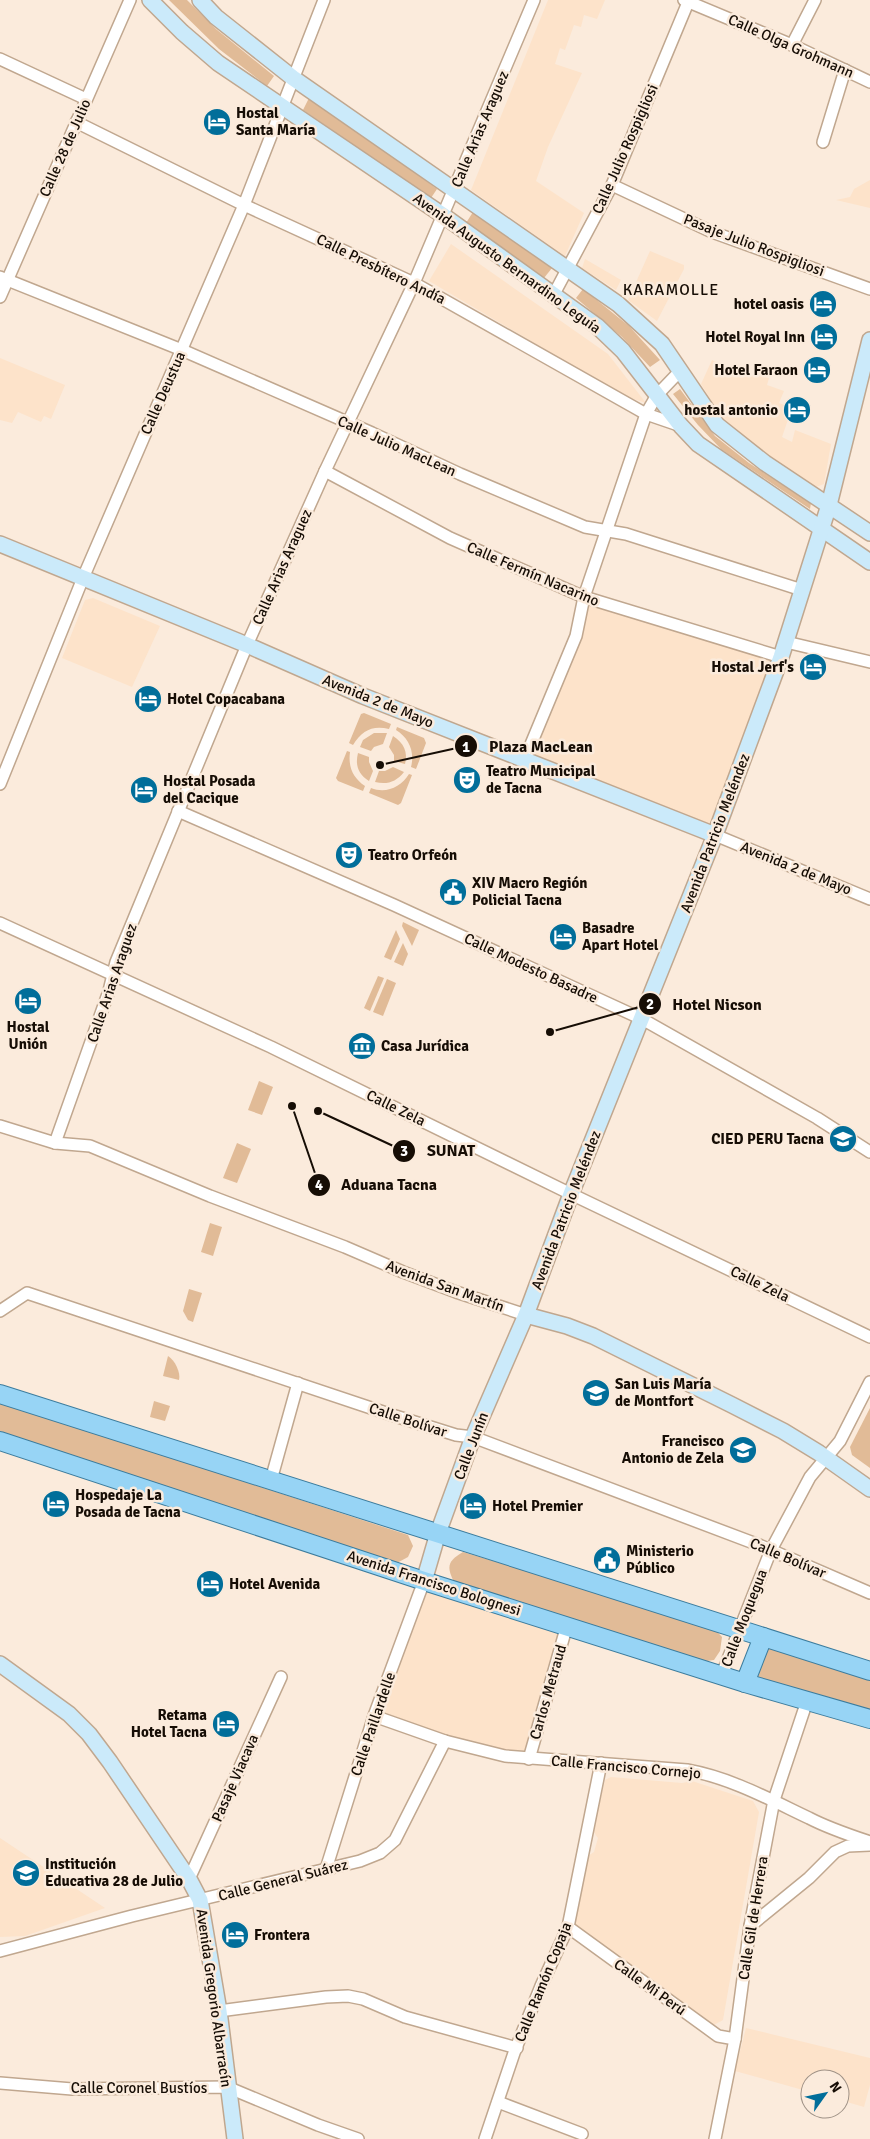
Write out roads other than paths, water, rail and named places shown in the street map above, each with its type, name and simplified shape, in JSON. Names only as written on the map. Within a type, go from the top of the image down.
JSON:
[{"type":"main road","points":[[0,1394],[870,1671]]},
{"type":"main road","name":"Avenida Francisco Bolognesi","points":[[0,1440],[424,1581],[722,1674],[745,1683],[870,1719]]},
{"type":"main road","points":[[745,1683],[763,1637]]},
{"type":"street","name":"Calle 28 de Julio","points":[[0,297],[4,278],[130,0]]},
{"type":"street","name":"Avenida Augusto Bernardino Leguía","points":[[150,0],[182,32],[218,63],[444,216],[597,326],[622,350],[680,426],[704,448],[870,562]]},
{"type":"street","name":"Avenida Augusto Bernardino Leguía","points":[[200,0],[216,17],[293,78],[618,304],[662,344],[717,426],[765,464],[870,533]]},
{"type":"street","name":"Calle Deustua","points":[[0,784],[82,578],[244,205],[324,0]]},
{"type":"street","name":"Calle Arias Araguez","points":[[55,1143],[116,962],[247,645],[325,471],[444,216],[534,0]]},
{"type":"street","name":"Calle Olga Grohmann","points":[[687,0],[792,45],[870,82]]},
{"type":"street","name":"Calle Julio Rospigliosi","points":[[554,294],[612,185],[687,0]]},
{"type":"street","points":[[792,45],[815,0]]},
{"type":"street","points":[[0,59],[86,99]]},
{"type":"street","points":[[823,142],[845,70]]},
{"type":"street","name":"Calle Presbítero Andía","points":[[76,122],[244,205],[414,283],[646,414],[680,426]]},
{"type":"street","name":"Pasaje Julio Rospigliosi","points":[[612,185],[712,232],[870,289]]},
{"type":"street","name":"Calle Julio MacLean","points":[[4,278],[182,350],[460,474],[585,527],[626,534],[802,590]]},
{"type":"street","name":"Avenida Patricio Meléndez","points":[[526,1315],[571,1194],[715,835],[786,642],[829,505],[866,374],[870,340]]},
{"type":"street","points":[[524,761],[576,636],[584,597],[608,531],[646,414],[657,394],[681,370]]},
{"type":"street","name":"Calle Fermín Nacarino","points":[[325,471],[450,538],[584,597],[781,656]]},
{"type":"street","name":"Avenida 2 de Mayo","points":[[0,544],[247,645],[363,696],[715,835],[870,899]]},
{"type":"street","points":[[786,642],[870,662]]},
{"type":"street","name":"Calle Modesto Basadre","points":[[178,812],[394,905],[642,1019],[817,1118],[870,1152]]},
{"type":"street","name":"Calle Zela","points":[[0,923],[271,1047],[571,1194],[870,1337]]},
{"type":"street","name":"Avenida San Martín","points":[[0,1126],[55,1143],[90,1146],[210,1196],[345,1247],[403,1272],[456,1292],[567,1326],[593,1336],[783,1431],[870,1489]]},
{"type":"street","name":"Calle Bolívar","points":[[0,1310],[27,1293],[194,1350],[298,1382],[456,1435],[473,1436],[771,1550],[870,1593]]},
{"type":"street","name":"Calle Junín","points":[[424,1581],[438,1534],[473,1436],[526,1315]]},
{"type":"street","points":[[271,1480],[298,1382]]},
{"type":"street","name":"Calle Moquegua","points":[[722,1674],[741,1630],[771,1550],[810,1477],[840,1441],[870,1382]]},
{"type":"street","name":"Calle Paillardelle","points":[[326,1869],[374,1716],[424,1581]]},
{"type":"street","name":"Carlos Metraud","points":[[529,1759],[567,1625]]},
{"type":"street","name":"Avenida Gregorio Albarracín","points":[[0,1664],[69,1714],[88,1734],[110,1762],[189,1880],[200,1900],[219,2011],[235,2139]]},
{"type":"street","name":"Pasaje Viacava","points":[[189,1880],[281,1677]]},
{"type":"street","name":"Calle Gil de Herrera","points":[[715,2139],[735,2039],[750,1926],[774,1800],[807,1701]]},
{"type":"street","name":"Calle Francisco Cornejo","points":[[374,1716],[446,1741],[505,1756],[688,1770],[708,1774],[774,1800],[809,1819],[870,1843]]},
{"type":"street","name":"Calle General Suárez","points":[[0,1951],[374,1856],[395,1840],[446,1741]]},
{"type":"street","name":"Calle Ramón Copaja","points":[[485,2139],[516,2048],[541,1986],[568,1927],[601,1763]]},
{"type":"street","points":[[750,1926],[809,1878],[835,1852],[848,1846],[870,1843]]},
{"type":"street","name":"Calle Mi Perú","points":[[568,1927],[718,2036],[735,2039]]},
{"type":"street","points":[[219,2011],[326,1997],[348,1996],[363,1999],[405,2017],[516,2048]]},
{"type":"street","name":"Calle Coronel Bustíos","points":[[0,2083],[72,2089],[227,2087],[318,2125],[358,2139]]},
{"type":"street","points":[[498,2102],[582,2134]]},
{"type":"place","name":"Hostal Santa María","points":[[217,122]]},
{"type":"place","name":"hotel oasis","points":[[823,304]]},
{"type":"place","name":"Hotel Royal Inn","points":[[824,337]]},
{"type":"place","name":"Hotel Faraon","points":[[817,370]]},
{"type":"place","name":"hostal antonio","points":[[797,410]]},
{"type":"place","name":"Hostal Jerf's","points":[[813,667]]},
{"type":"place","name":"Hotel Copacabana","points":[[148,699]]},
{"type":"place","name":"Plaza MacLean","points":[[380,765]]},
{"type":"place","name":"Teatro Municipal de Tacna","points":[[467,780]]},
{"type":"place","name":"Hostal Posada del Cacique","points":[[144,790]]},
{"type":"place","name":"Teatro Orfeón","points":[[349,855]]},
{"type":"place","name":"XIV Macro Región Policial Tacna","points":[[453,892]]},
{"type":"place","name":"Basadre Apart Hotel","points":[[563,937]]},
{"type":"place","name":"Hostal Unión","points":[[28,1001]]},
{"type":"place","name":"Hotel Nicson","points":[[550,1032]]},
{"type":"place","name":"Casa Jurídica","points":[[362,1046]]},
{"type":"place","name":"Aduana Tacna","points":[[292,1106]]},
{"type":"place","name":"SUNAT","points":[[318,1111]]},
{"type":"place","name":"CIED PERU Tacna","points":[[843,1139]]},
{"type":"place","name":"San Luis María de Montfort","points":[[596,1393]]},
{"type":"place","name":"Francisco Antonio de Zela","points":[[743,1450]]},
{"type":"place","name":"Hospedaje La Posada de Tacna","points":[[56,1504]]},
{"type":"place","name":"Hotel Premier","points":[[473,1506]]},
{"type":"place","name":"Ministerio Público","points":[[607,1560]]},
{"type":"place","name":"Hotel Avenida","points":[[210,1584]]},
{"type":"place","name":"Retama Hotel Tacna","points":[[226,1724]]},
{"type":"place","name":"Institución Educativa 28 de Julio","points":[[26,1873]]},
{"type":"place","name":"Frontera","points":[[235,1935]]},
{"type":"district","name":"KARAMOLLE","points":[[671,290]]}]
